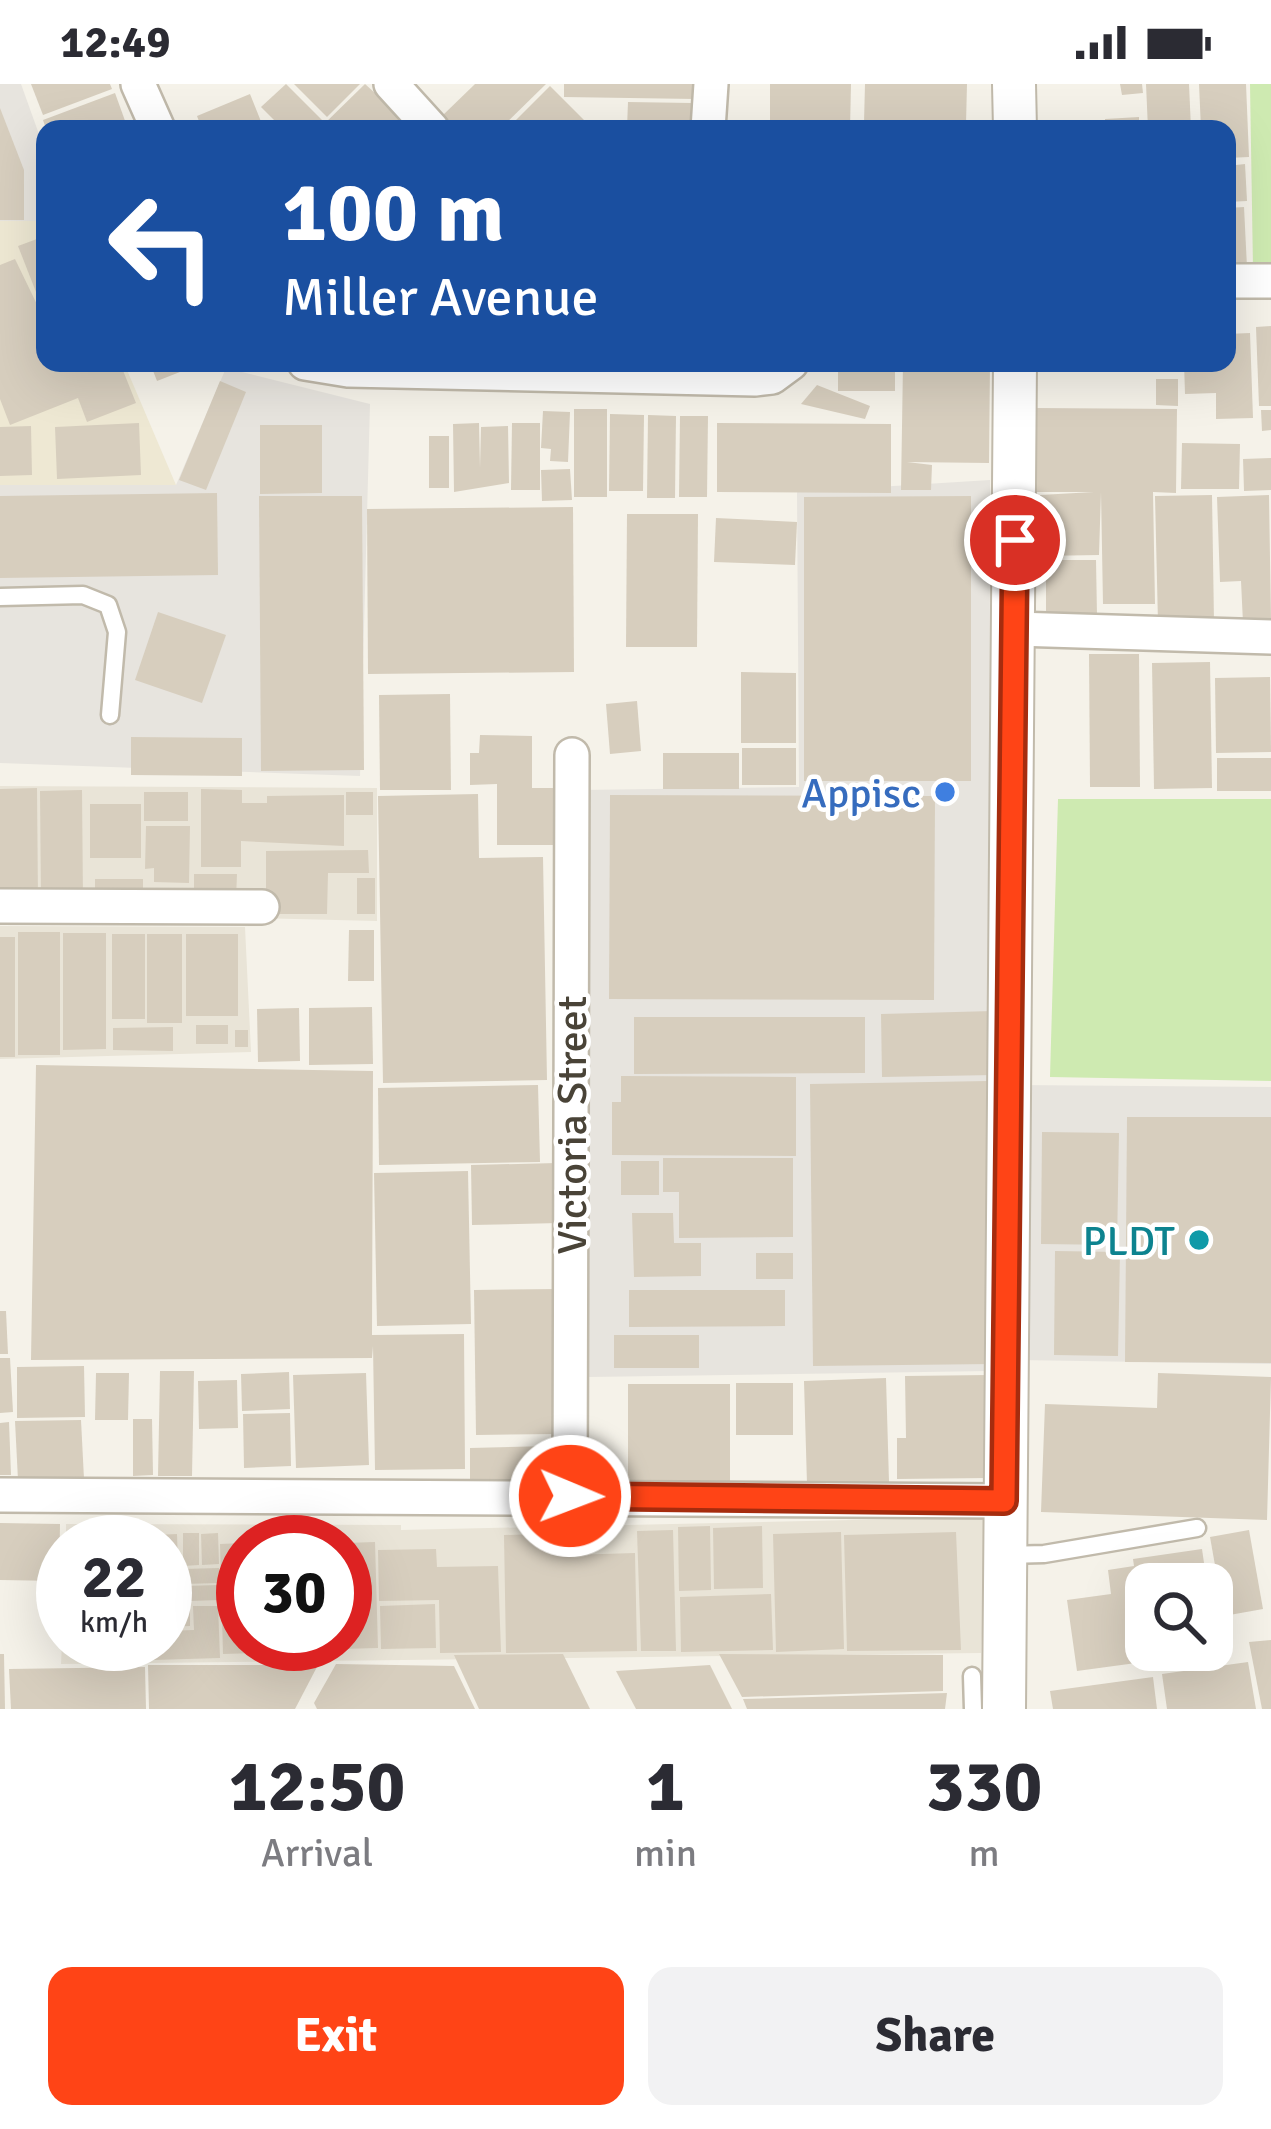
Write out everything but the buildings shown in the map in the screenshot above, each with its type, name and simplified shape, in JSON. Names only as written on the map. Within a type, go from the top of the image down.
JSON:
[{"type":"street","points":[[138,84],[154,120]]},
{"type":"street","points":[[391,84],[424,120]]},
{"type":"street","points":[[709,120],[711,84]]},
{"type":"street","points":[[1014,84],[1015,120]]},
{"type":"street","points":[[1236,281],[1271,281]]},
{"type":"street","points":[[429,372],[755,380],[779,372]]},
{"type":"street","points":[[1004,1709],[1015,372]]},
{"type":"street","points":[[1014,629],[1271,637]]},
{"type":"street","name":"Victoria Street","points":[[570,1496],[572,754]]},
{"type":"street","points":[[0,906],[262,907]]},
{"type":"street","points":[[0,1495],[1004,1501]]},
{"type":"lane","points":[[0,597],[83,595],[108,605],[117,632],[110,715]]},
{"type":"lane","points":[[1004,1555],[1043,1554],[1197,1528]]},
{"type":"lane","points":[[972,1676],[973,1709]]},
{"type":"shaded area","points":[[0,84],[21,84],[36,126],[36,221],[0,221]]},
{"type":"shaded area","points":[[0,221],[36,221],[36,372],[128,372],[176,485],[0,485]]},
{"type":"shaded area","points":[[224,372],[242,372],[370,404],[360,776],[0,763],[0,485],[176,485]]},
{"type":"shaded area","points":[[990,480],[989,1371],[589,1377],[581,790],[799,787],[797,492]]},
{"type":"shaded area","points":[[0,786],[377,788],[377,921],[0,912]]},
{"type":"shaded area","points":[[0,926],[245,927],[251,1052],[0,1059]]},
{"type":"shaded area","points":[[1011,1085],[1271,1087],[1271,1364],[1018,1360]]},
{"type":"shaded area","points":[[988,1517],[981,1653],[372,1660],[372,1525],[401,1525],[401,1530]]},
{"type":"shaded area","points":[[192,1524],[216,1524],[216,1662],[192,1662]]},
{"type":"green space","points":[[1250,84],[1271,84],[1271,269],[1253,268]]},
{"type":"green space","points":[[1058,799],[1271,799],[1271,1081],[1050,1077]]},
{"type":"place","name":"Appisc","points":[[945,792]]},
{"type":"place","name":"PLDT","points":[[1199,1240]]},
{"type":"route","points":[[570,1496],[1004,1501],[1015,540]]}]
